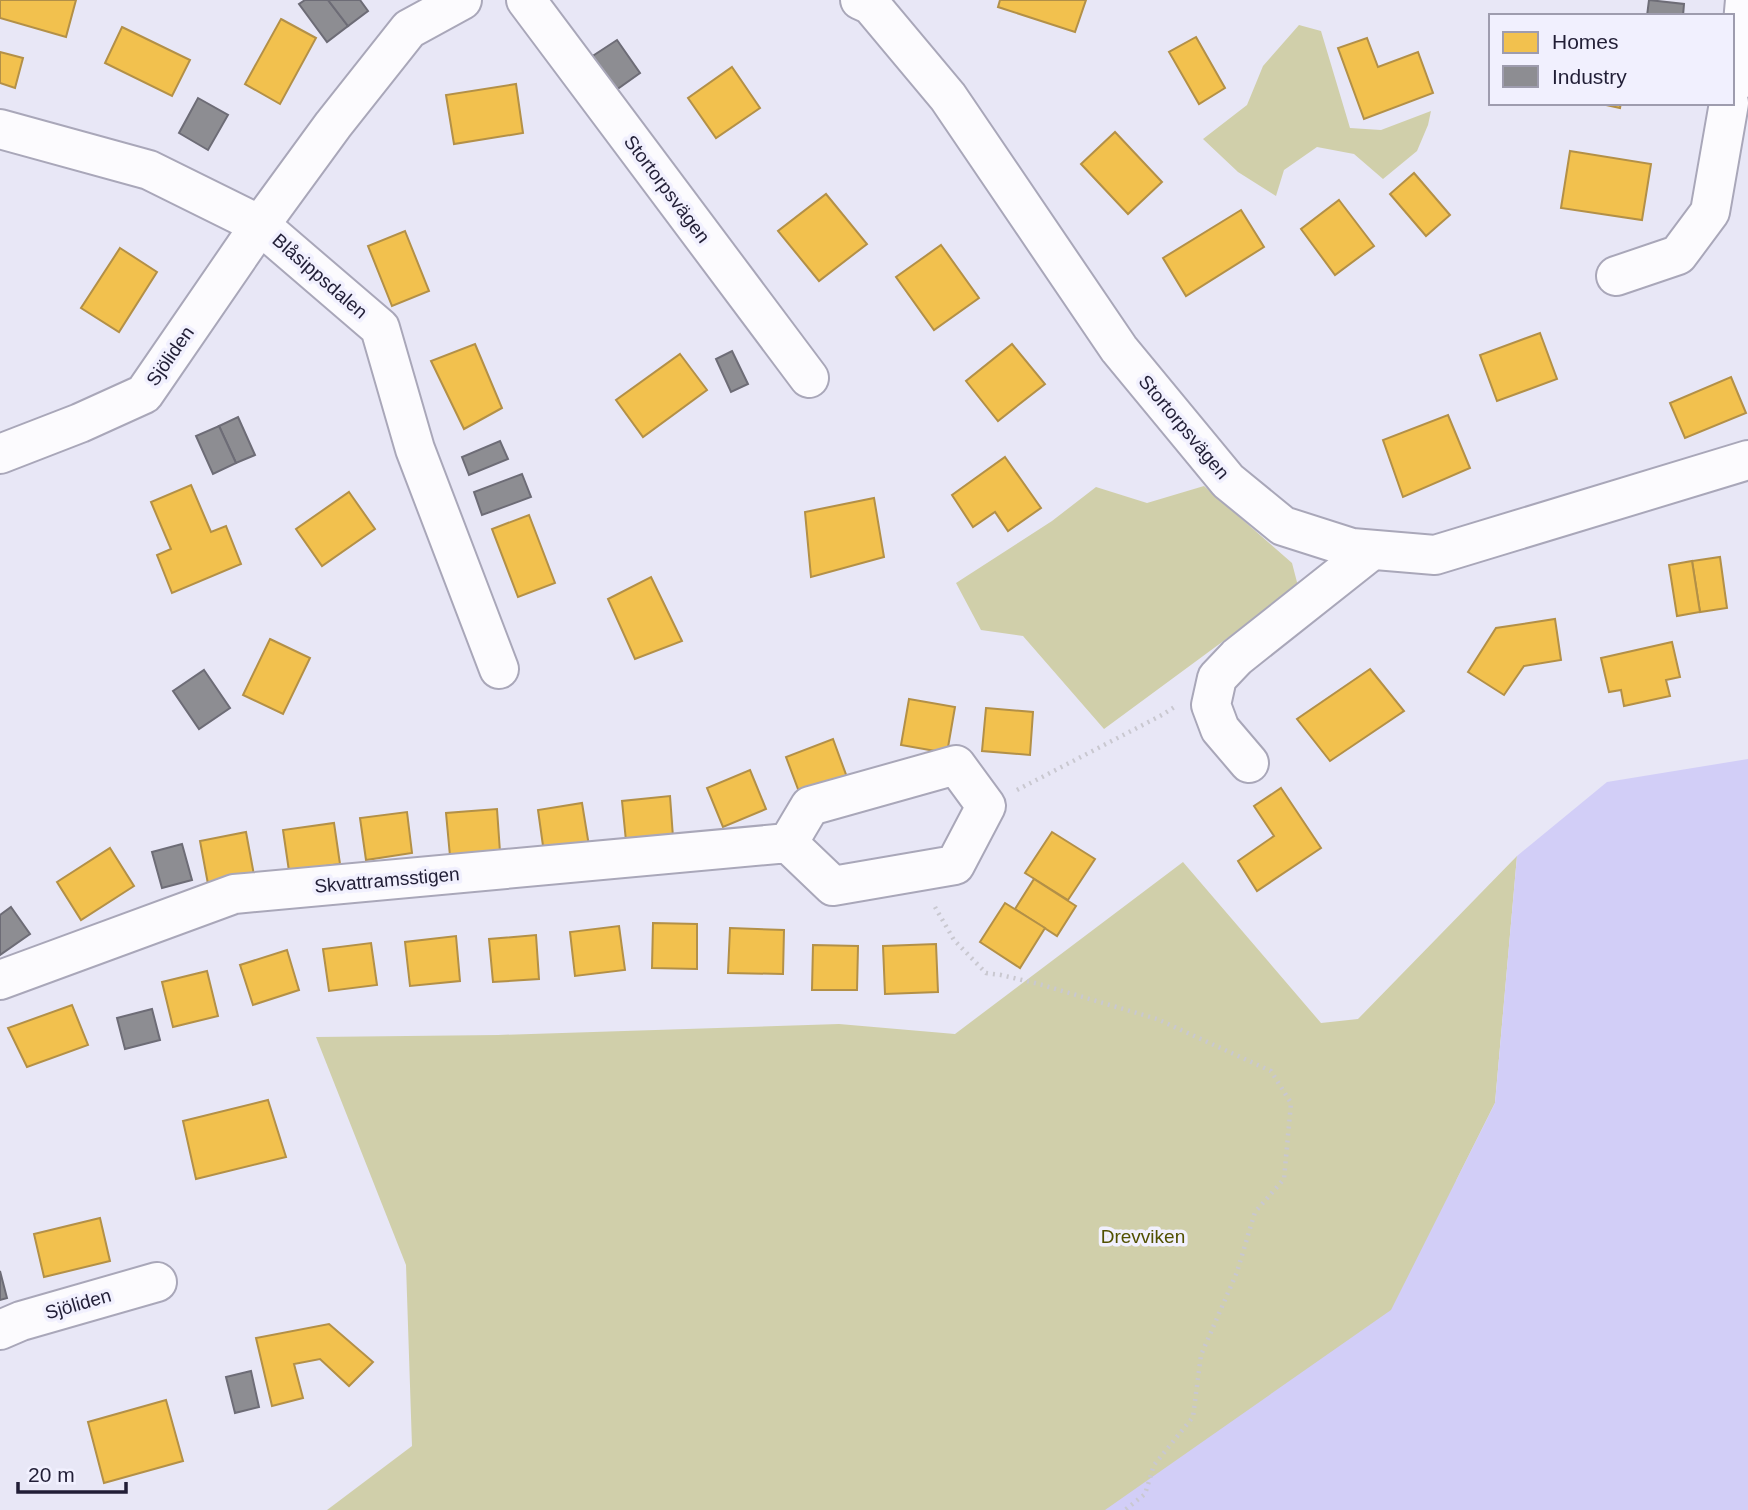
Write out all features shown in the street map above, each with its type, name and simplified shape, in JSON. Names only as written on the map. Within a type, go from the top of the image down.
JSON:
[{"type":"street","points":[[261,225],[333,125],[410,29],[463,0]]},
{"type":"street","name":"Stortorpsvägen","points":[[526,0],[808,378]]},
{"type":"street","name":"Stortorpsvägen","points":[[860,0],[870,5],[948,97],[1119,349],[1228,481],[1283,526],[1352,548],[1435,555],[1748,460]]},
{"type":"street","points":[[1734,76],[1744,23],[1745,0]]},
{"type":"street","points":[[1616,276],[1678,255],[1710,212],[1729,105]]},
{"type":"street","name":"Blåsippsdalen","points":[[0,129],[149,170],[261,225],[380,328],[415,449],[499,669]]},
{"type":"street","name":"Sjöliden","points":[[0,454],[80,423],[144,394],[261,225]]},
{"type":"street","points":[[1250,762],[1220,729],[1211,705],[1217,678],[1237,657],[1372,550]]},
{"type":"street","points":[[957,765],[986,806],[955,865],[919,872],[833,886],[788,843],[810,806],[957,765]]},
{"type":"street","name":"Skvattramsstigen","points":[[0,980],[234,894],[788,843]]},
{"type":"street","name":"Sjöliden","points":[[0,1330],[21,1321],[157,1282]]},
{"type":"path","points":[[986,806],[1162,715]]},
{"type":"path","points":[[919,872],[954,940],[986,973],[1039,984],[1157,1019],[1270,1070],[1291,1103],[1284,1179],[1255,1212],[1237,1272],[1201,1355],[1193,1417],[1154,1465],[1145,1494],[1125,1510]]},
{"type":"green space","points":[[1299,25],[1321,31],[1350,128],[1381,130],[1431,111],[1417,151],[1383,179],[1354,154],[1317,147],[1284,170],[1276,196],[1238,172],[1203,139],[1247,105],[1263,66]]},
{"type":"green space","points":[[1204,486],[1292,563],[1298,586],[1104,729],[1023,636],[981,630],[956,583],[1052,521],[1096,487],[1147,503]]},
{"type":"green space","name":"Drevviken","points":[[1517,856],[1495,1103],[1456,1181],[1737,1510],[327,1510],[412,1446],[406,1265],[316,1037],[498,1035],[839,1024],[955,1034],[1183,862],[1321,1023],[1358,1019]]},
{"type":"shaded area","points":[[1748,759],[1748,1510],[1105,1510],[1391,1310],[1495,1103],[1517,856],[1607,782]]},
{"type":"building: Homes","points":[[0,0],[76,0],[66,37],[0,18]]},
{"type":"building: Homes","points":[[1000,0],[1086,0],[1075,32],[998,7]]},
{"type":"building: Homes","points":[[281,19],[316,38],[280,104],[245,84]]},
{"type":"building: Homes","points":[[122,27],[190,60],[172,96],[105,63]]},
{"type":"building: Homes","points":[[1196,37],[1225,88],[1199,104],[1169,52]]},
{"type":"building: Homes","points":[[1367,38],[1378,67],[1418,52],[1433,93],[1364,119],[1338,48]]},
{"type":"building: Homes","points":[[0,52],[23,58],[15,88],[0,83]]},
{"type":"building: Homes","points":[[732,67],[760,108],[716,138],[688,98]]},
{"type":"building: Homes","points":[[516,84],[523,133],[454,144],[446,95]]},
{"type":"building: Homes","points":[[1115,132],[1162,182],[1128,214],[1081,164]]},
{"type":"building: Homes","points":[[1570,151],[1651,164],[1642,220],[1561,208]]},
{"type":"building: Homes","points":[[1414,173],[1450,215],[1426,236],[1390,194]]},
{"type":"building: Homes","points":[[826,194],[867,244],[819,281],[778,231]]},
{"type":"building: Homes","points":[[1339,200],[1374,246],[1335,275],[1301,229]]},
{"type":"building: Homes","points":[[1241,210],[1264,247],[1186,296],[1163,258]]},
{"type":"building: Homes","points":[[405,231],[429,291],[392,306],[368,246]]},
{"type":"building: Homes","points":[[941,245],[979,298],[934,330],[896,277]]},
{"type":"building: Homes","points":[[120,248],[157,272],[119,332],[81,308]]},
{"type":"building: Homes","points":[[1540,333],[1557,379],[1497,401],[1480,355]]},
{"type":"building: Homes","points":[[475,344],[502,408],[464,429],[431,361]]},
{"type":"building: Homes","points":[[1012,344],[1045,384],[998,421],[966,381]]},
{"type":"building: Homes","points":[[680,354],[707,390],[643,437],[616,400]]},
{"type":"building: Homes","points":[[1731,377],[1746,413],[1685,438],[1670,403]]},
{"type":"building: Homes","points":[[1448,415],[1470,468],[1403,497],[1383,440]]},
{"type":"building: Homes","points":[[1005,457],[1041,508],[1008,531],[995,512],[973,527],[952,495]]},
{"type":"building: Homes","points":[[191,485],[211,532],[226,526],[241,564],[172,593],[157,555],[171,549],[151,502]]},
{"type":"building: Homes","points":[[349,492],[375,529],[322,566],[296,529]]},
{"type":"building: Homes","points":[[874,498],[884,557],[811,577],[805,512]]},
{"type":"building: Homes","points":[[529,515],[555,583],[518,597],[492,529]]},
{"type":"building: Homes","points":[[1720,557],[1727,608],[1700,612],[1692,561]]},
{"type":"building: Homes","points":[[1692,561],[1700,612],[1677,616],[1669,565]]},
{"type":"building: Homes","points":[[651,577],[682,641],[635,659],[608,599]]},
{"type":"building: Homes","points":[[1555,619],[1561,660],[1524,666],[1504,695],[1468,672],[1496,628]]},
{"type":"building: Homes","points":[[270,639],[310,658],[283,714],[243,695]]},
{"type":"building: Homes","points":[[1672,642],[1680,677],[1666,680],[1670,696],[1624,706],[1621,690],[1609,692],[1601,658]]},
{"type":"building: Homes","points":[[1370,669],[1404,711],[1330,761],[1297,719]]},
{"type":"building: Homes","points":[[909,699],[955,707],[947,753],[901,745]]},
{"type":"building: Homes","points":[[986,708],[1033,712],[1030,755],[982,751]]},
{"type":"building: Homes","points":[[833,739],[848,780],[801,797],[786,757]]},
{"type":"building: Homes","points":[[750,770],[766,809],[723,827],[707,788]]},
{"type":"building: Homes","points":[[1281,788],[1321,848],[1257,891],[1238,861],[1274,836],[1254,806]]},
{"type":"building: Homes","points":[[670,796],[673,837],[626,841],[622,801]]},
{"type":"building: Homes","points":[[582,803],[589,846],[544,853],[538,810]]},
{"type":"building: Homes","points":[[497,809],[500,852],[450,856],[446,813]]},
{"type":"building: Homes","points":[[407,812],[412,853],[366,860],[360,818]]},
{"type":"building: Homes","points":[[334,823],[340,864],[289,871],[283,830]]},
{"type":"building: Homes","points":[[246,832],[254,875],[208,884],[200,841]]},
{"type":"building: Homes","points":[[1052,832],[1095,859],[1068,900],[1025,873]]},
{"type":"building: Homes","points":[[110,848],[134,886],[81,920],[57,882]]},
{"type":"building: Homes","points":[[1034,879],[1076,906],[1057,936],[1015,909]]},
{"type":"building: Homes","points":[[1005,903],[1045,928],[1020,968],[980,942]]},
{"type":"building: Homes","points":[[653,923],[697,924],[697,969],[652,968]]},
{"type":"building: Homes","points":[[619,926],[625,970],[575,976],[570,932]]},
{"type":"building: Homes","points":[[730,928],[784,930],[783,974],[728,973]]},
{"type":"building: Homes","points":[[536,935],[539,979],[493,982],[489,939]]},
{"type":"building: Homes","points":[[456,936],[460,981],[410,986],[405,942]]},
{"type":"building: Homes","points":[[371,943],[377,985],[329,991],[323,949]]},
{"type":"building: Homes","points":[[936,944],[938,992],[885,994],[883,946]]},
{"type":"building: Homes","points":[[813,945],[858,946],[857,990],[812,990]]},
{"type":"building: Homes","points":[[287,950],[299,990],[253,1005],[240,965]]},
{"type":"building: Homes","points":[[207,971],[218,1016],[173,1027],[162,982]]},
{"type":"building: Homes","points":[[72,1005],[88,1045],[27,1067],[8,1028]]},
{"type":"building: Homes","points":[[268,1100],[286,1157],[196,1179],[183,1121]]},
{"type":"building: Homes","points":[[100,1218],[110,1261],[44,1277],[34,1234]]},
{"type":"building: Homes","points":[[329,1324],[373,1362],[349,1386],[320,1359],[294,1364],[303,1398],[272,1406],[256,1338]]},
{"type":"building: Homes","points":[[166,1400],[183,1461],[104,1483],[88,1422]]},
{"type":"building: Industry","points":[[305,0],[328,0],[348,26],[327,42],[299,4]]},
{"type":"building: Industry","points":[[328,0],[360,0],[368,11],[348,26]]},
{"type":"building: Industry","points":[[1649,0],[1684,4],[1683,14],[1647,14]]},
{"type":"building: Industry","points":[[617,40],[640,73],[609,95],[585,61]]},
{"type":"building: Industry","points":[[198,98],[228,115],[208,150],[179,133]]},
{"type":"building: Industry","points":[[732,351],[748,384],[731,392],[716,359]]},
{"type":"building: Industry","points":[[238,417],[255,455],[236,463],[219,426]]},
{"type":"building: Industry","points":[[219,426],[236,463],[213,474],[196,436]]},
{"type":"building: Industry","points":[[500,441],[508,459],[469,475],[462,457]]},
{"type":"building: Industry","points":[[522,474],[531,497],[482,515],[474,492]]},
{"type":"building: Industry","points":[[204,670],[230,708],[199,729],[173,691]]},
{"type":"building: Industry","points":[[182,844],[192,880],[162,888],[152,852]]},
{"type":"building: Industry","points":[[11,907],[30,934],[0,955],[0,915]]},
{"type":"building: Industry","points":[[152,1009],[160,1040],[125,1049],[117,1018]]},
{"type":"building: Industry","points":[[0,1271],[7,1298],[0,1300]]},
{"type":"building: Industry","points":[[251,1371],[259,1407],[235,1413],[226,1377]]}]
